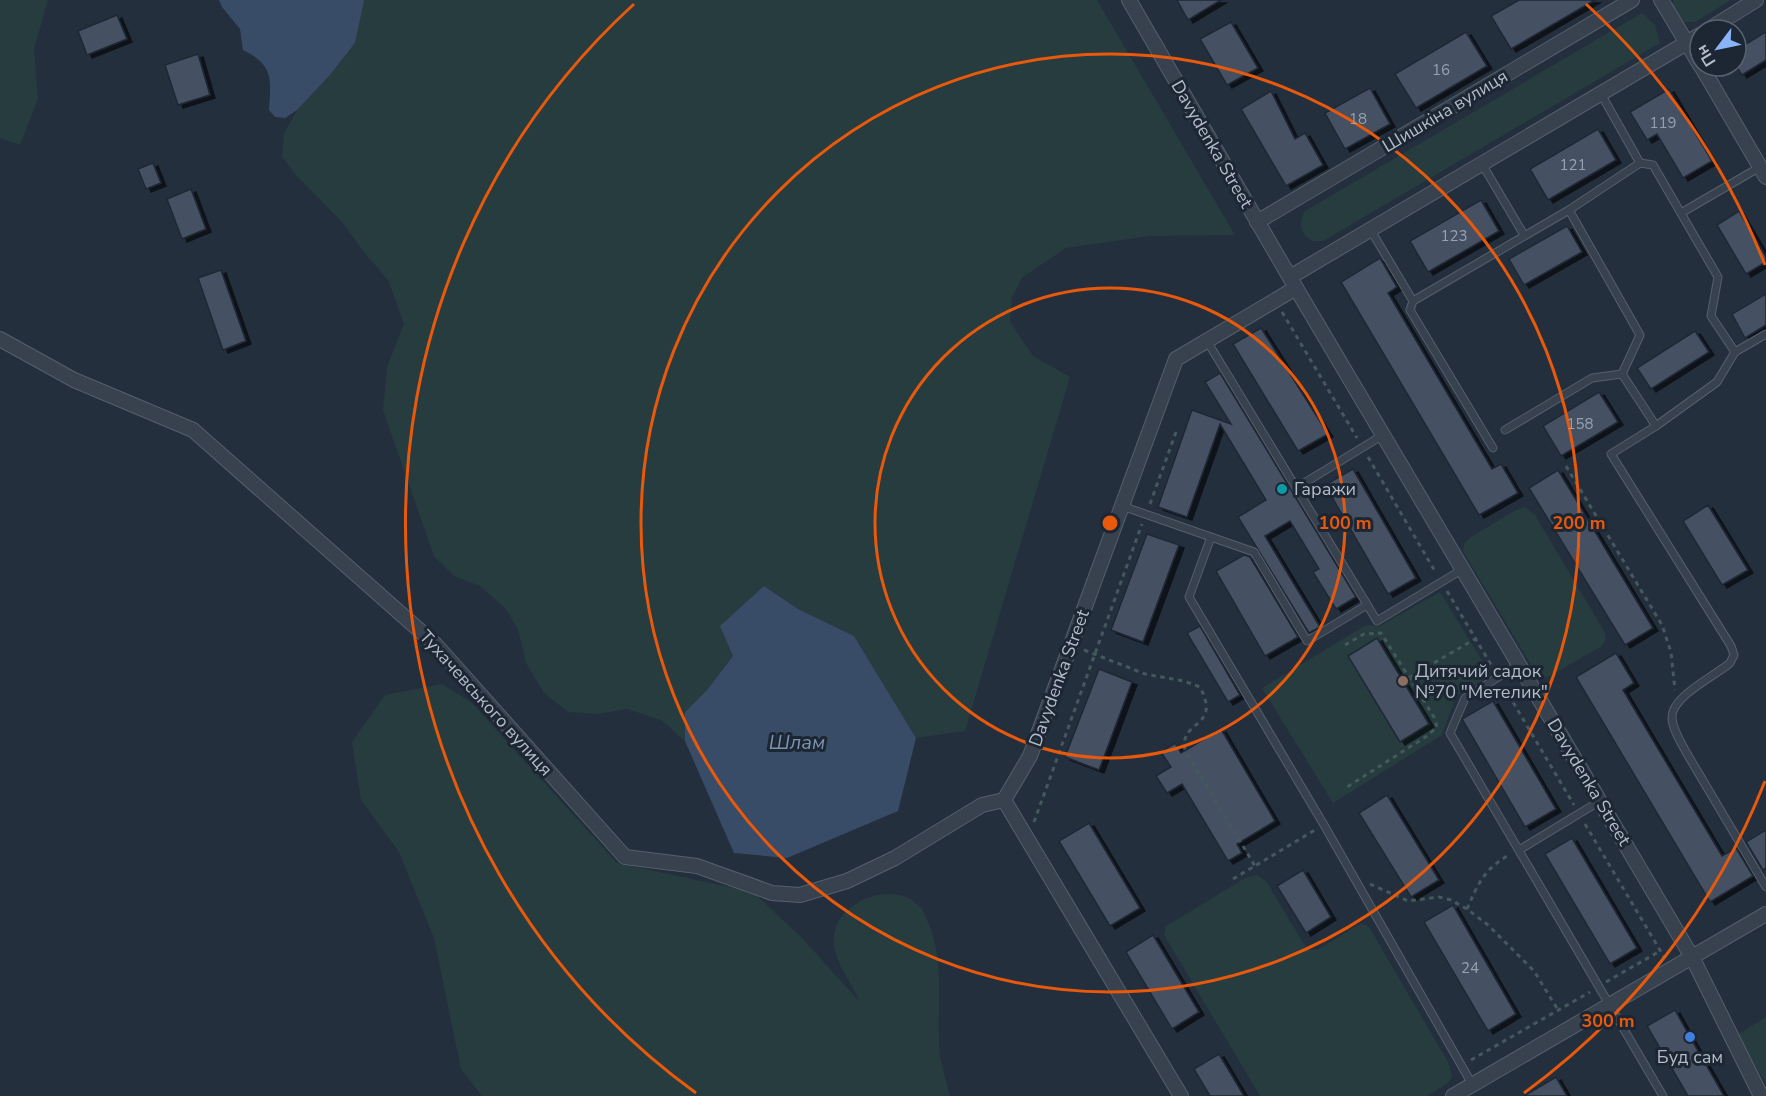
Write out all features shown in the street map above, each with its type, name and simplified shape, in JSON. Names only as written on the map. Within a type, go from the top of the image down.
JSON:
[{"type":"street","name":"Davydenka Street","points":[[1128,0],[1692,957],[1761,1096]]},
{"type":"street","name":"Шишкiна вулиця","points":[[1257,222],[1632,0]]},
{"type":"street","points":[[1293,282],[1370,230],[1687,43],[1661,0]]},
{"type":"street","points":[[1727,18],[1756,0]]},
{"type":"street","points":[[1707,78],[1763,172]]},
{"type":"street","name":"Davydenka Street","points":[[1004,800],[1030,756],[1176,359],[1275,300],[1293,282]]},
{"type":"street","name":"Тухачевського вулиця","points":[[0,339],[74,380],[193,430],[435,644],[625,857],[697,866],[772,892],[800,895],[848,881],[895,858],[982,804],[1004,800]]},
{"type":"street","points":[[1004,800],[1181,1096]]},
{"type":"street","points":[[1453,1096],[1766,914]]},
{"type":"lane","points":[[1601,94],[1640,163]]},
{"type":"lane","points":[[1492,448],[1410,310],[1413,301],[1569,210],[1640,163],[1653,165],[1718,277],[1711,316],[1735,352]]},
{"type":"lane","points":[[1482,164],[1524,235]]},
{"type":"lane","points":[[1681,213],[1763,172]]},
{"type":"lane","points":[[1569,210],[1640,335],[1622,374]]},
{"type":"lane","points":[[1370,230],[1413,301]]},
{"type":"lane","points":[[1766,334],[1735,352],[1717,382],[1656,426],[1611,454],[1724,634],[1734,655],[1730,663],[1720,672],[1689,692],[1676,704],[1672,716],[1686,752],[1766,887]]},
{"type":"lane","points":[[1207,341],[1377,621],[1463,569]]},
{"type":"lane","points":[[1622,374],[1656,426]]},
{"type":"lane","points":[[1505,430],[1592,378],[1622,374]]},
{"type":"lane","points":[[1296,488],[1383,435]]},
{"type":"lane","points":[[1122,506],[1254,552],[1307,641],[1367,605]]},
{"type":"lane","points":[[1211,537],[1189,597],[1324,825],[1472,1084]]},
{"type":"lane","points":[[1520,664],[1465,698],[1450,733],[1663,1096]]},
{"type":"lane","points":[[1519,850],[1600,801]]},
{"type":"path","points":[[1275,300],[1671,969]]},
{"type":"path","points":[[1027,841],[1176,432]]},
{"type":"path","points":[[1566,466],[1662,625],[1671,652],[1676,704]]},
{"type":"path","points":[[1345,645],[1364,634],[1381,633],[1434,717],[1437,727],[1347,787]]},
{"type":"path","points":[[1403,681],[1475,639]]},
{"type":"path","points":[[1071,645],[1145,674],[1184,681],[1200,687],[1208,702],[1205,714],[1197,725],[1188,731],[1183,741],[1185,750],[1255,866]]},
{"type":"path","points":[[1233,879],[1324,825]]},
{"type":"path","points":[[1467,909],[1485,873],[1498,861],[1519,850]]},
{"type":"path","points":[[1354,877],[1408,901],[1439,897],[1451,900],[1467,909],[1488,925],[1534,971],[1558,1010]]},
{"type":"path","points":[[1462,1065],[1660,951]]},
{"type":"green space","points":[[0,0],[48,0],[34,49],[38,99],[20,145],[0,138]]},
{"type":"green space","points":[[363,0],[1097,0],[1235,235],[1150,236],[1066,248],[1023,277],[1012,297],[1010,322],[1033,356],[1070,377],[965,731],[916,738],[854,636],[798,609],[764,586],[733,656],[707,690],[685,712],[685,741],[661,720],[627,709],[597,714],[568,712],[544,693],[526,663],[518,629],[505,608],[480,586],[454,576],[434,556],[383,410],[387,367],[404,324],[388,280],[342,222],[297,176],[282,157],[284,134],[297,110],[330,75],[355,43]]},
{"type":"green space","points":[[1673,0],[1731,0],[1702,18],[1688,18],[1688,22],[1679,19],[1673,8]]},
{"type":"green space","points":[[1642,13],[1655,25],[1660,43],[1323,241],[1312,241],[1303,232],[1301,220],[1305,211]]},
{"type":"green space","points":[[1525,507],[1535,515],[1605,633],[1606,639],[1602,646],[1543,678],[1534,670],[1463,551],[1465,542],[1471,537]]},
{"type":"green space","points":[[1440,592],[1491,675],[1456,696],[1442,735],[1333,803],[1262,688],[1366,625],[1380,626]]},
{"type":"green space","points":[[442,684],[471,702],[617,863],[753,892],[802,938],[859,1001],[837,959],[834,940],[840,918],[860,901],[886,894],[899,895],[911,900],[921,908],[933,935],[936,950],[939,980],[939,1049],[950,1096],[482,1096],[461,1069],[434,938],[399,852],[361,800],[352,742],[385,695]]},
{"type":"green space","points":[[1257,875],[1266,881],[1303,943],[1310,950],[1319,949],[1358,925],[1363,924],[1369,927],[1448,1062],[1452,1076],[1448,1083],[1427,1096],[1260,1096],[1164,935],[1166,926],[1245,878]]},
{"type":"green space","points":[[1766,1017],[1766,1084],[1737,1035]]},
{"type":"water","points":[[219,0],[364,1],[355,43],[330,75],[297,110],[285,118],[275,117],[269,110],[270,81],[265,67],[243,50],[240,29]]},
{"type":"water","name":"Шлам","points":[[764,586],[798,609],[854,636],[916,738],[898,811],[787,858],[734,853],[685,741],[685,712],[707,690],[733,656],[720,626]]},
{"type":"building","points":[[1177,0],[1221,0],[1188,20]]},
{"type":"building","points":[[1519,0],[1595,0],[1511,49],[1491,16]]},
{"type":"building","points":[[117,15],[127,39],[87,55],[78,31]]},
{"type":"building","points":[[1231,22],[1258,68],[1227,85],[1200,39]]},
{"type":"building","points":[[1466,32],[1487,66],[1416,108],[1395,74]]},
{"type":"building","points":[[1766,32],[1766,60],[1748,71],[1748,43]]},
{"type":"building","points":[[198,54],[210,95],[178,105],[165,65]]},
{"type":"building","points":[[1370,88],[1390,124],[1345,149],[1325,113]]},
{"type":"building","points":[[1669,89],[1712,161],[1683,178],[1657,134],[1647,140],[1630,112]]},
{"type":"building","points":[[1271,91],[1295,139],[1305,133],[1323,165],[1286,186],[1241,109]]},
{"type":"building","points":[[1598,129],[1616,160],[1548,200],[1530,169]]},
{"type":"building","points":[[153,163],[161,183],[146,189],[138,169]]},
{"type":"building","points":[[191,189],[206,229],[182,239],[167,199]]},
{"type":"building","points":[[1481,200],[1499,231],[1428,272],[1410,241]]},
{"type":"building","points":[[1739,211],[1766,257],[1766,262],[1746,274],[1717,225]]},
{"type":"building","points":[[1567,226],[1582,252],[1524,285],[1509,259]]},
{"type":"building","points":[[1380,258],[1397,287],[1388,293],[1492,469],[1501,464],[1518,493],[1479,515],[1341,282]]},
{"type":"building","points":[[221,270],[246,341],[223,350],[198,278]]},
{"type":"building","points":[[1766,294],[1766,325],[1745,338],[1732,314]]},
{"type":"building","points":[[1261,328],[1328,434],[1298,451],[1233,344]]},
{"type":"building","points":[[1695,331],[1709,352],[1651,389],[1637,368]]},
{"type":"building","points":[[1220,373],[1356,597],[1336,609],[1313,572],[1319,569],[1290,521],[1265,536],[1320,627],[1309,633],[1238,517],[1266,500],[1220,424],[1187,517],[1158,507],[1192,410],[1231,424],[1205,382]]},
{"type":"building","points":[[1599,392],[1618,422],[1561,456],[1543,426]]},
{"type":"building","points":[[1353,469],[1416,578],[1388,594],[1325,485]]},
{"type":"building","points":[[1558,470],[1653,628],[1625,645],[1529,488]]},
{"type":"building","points":[[1708,505],[1748,570],[1722,585],[1683,521]]},
{"type":"building","points":[[1147,534],[1179,545],[1143,642],[1111,630]]},
{"type":"building","points":[[1244,555],[1250,557],[1298,637],[1265,656],[1216,571]]},
{"type":"building","points":[[1200,626],[1240,695],[1228,702],[1187,633]]},
{"type":"building","points":[[1377,638],[1429,724],[1400,742],[1348,656]]},
{"type":"building","points":[[1616,653],[1634,683],[1623,690],[1722,856],[1736,848],[1753,876],[1710,902],[1576,677]]},
{"type":"building","points":[[1099,669],[1132,682],[1099,770],[1065,757]]},
{"type":"building","points":[[1493,701],[1556,809],[1525,827],[1462,719]]},
{"type":"building","points":[[1221,729],[1275,821],[1237,844],[1242,853],[1228,861],[1182,784],[1167,793],[1156,776],[1171,767],[1161,752],[1175,743],[1181,753]]},
{"type":"building","points":[[1387,795],[1439,880],[1411,897],[1359,813]]},
{"type":"building","points":[[1089,823],[1140,908],[1110,926],[1059,841]]},
{"type":"building","points":[[1766,830],[1766,868],[1763,870],[1746,842]]},
{"type":"building","points":[[1572,838],[1637,948],[1610,964],[1545,854]]},
{"type":"building","points":[[1303,870],[1331,917],[1306,933],[1277,886]]},
{"type":"building","points":[[1453,905],[1516,1014],[1488,1031],[1424,922]]},
{"type":"building","points":[[1153,935],[1199,1012],[1172,1029],[1126,952]]},
{"type":"building","points":[[1675,1010],[1724,1096],[1688,1096],[1647,1026]]},
{"type":"building","points":[[1219,1054],[1244,1096],[1210,1096],[1194,1069]]},
{"type":"building","points":[[1556,1077],[1567,1096],[1524,1096]]},
{"type":"place","name":"Гаражи","points":[[1282,489]]},
{"type":"place","name":"Дитячий садок №70 \"Метелик\"","points":[[1403,681]]},
{"type":"place","name":"Буд сам","points":[[1690,1037]]}]
